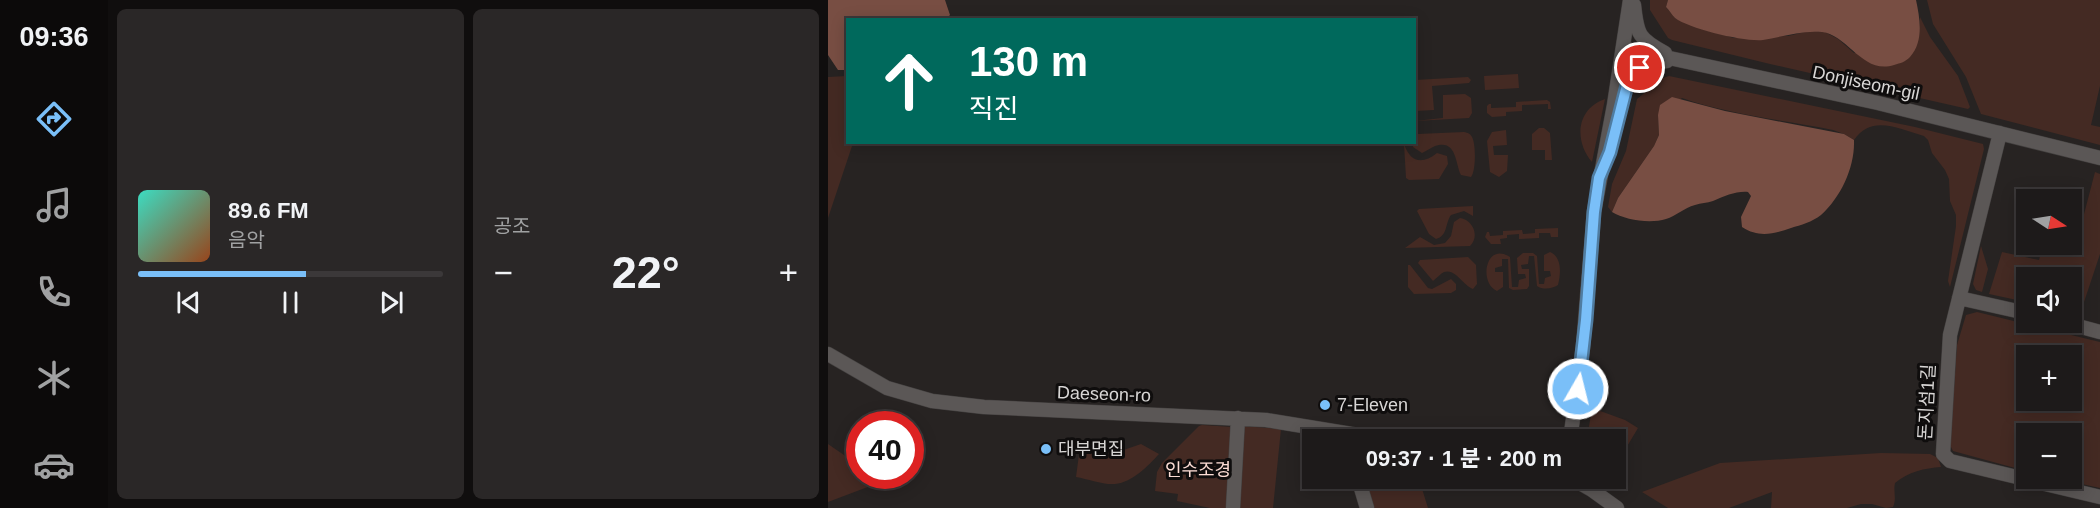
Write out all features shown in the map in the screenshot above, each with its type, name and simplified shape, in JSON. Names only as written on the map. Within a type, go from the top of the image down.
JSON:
[{"type":"street","points":[[1572,429],[1581,369],[1599,178],[1611,124],[1632,0]]},
{"type":"street","points":[[1632,0],[1636,26],[1641,37],[1650,45],[1677,60]]},
{"type":"street","name":"Donjiseom-gil","points":[[1623,48],[1878,103],[2100,158]]},
{"type":"street","points":[[1599,178],[1610,152],[1620,106],[1629,79],[1644,66],[1677,60]]},
{"type":"street","name":"돈지섬1길","points":[[2000,133],[1959,297],[1948,353],[1943,454],[1950,460],[2100,497]]},
{"type":"street","points":[[1959,297],[2016,311]]},
{"type":"street","points":[[2082,327],[2100,332]]},
{"type":"street","points":[[1578,429],[1587,359],[1583,347]]},
{"type":"street","name":"Daeseon-ro","points":[[828,354],[887,388],[932,401],[984,407],[1238,418],[1299,423],[1325,429]]},
{"type":"street","points":[[1565,429],[1574,382],[1581,369]]},
{"type":"street","points":[[1233,508],[1238,418]]},
{"type":"street","points":[[1361,489],[1366,508]]},
{"type":"street","points":[[1589,489],[1617,508]]},
{"type":"street","points":[[1597,489],[1605,499]]},
{"type":"green space","points":[[1650,0],[1668,0],[1666,7],[1675,18],[1734,38],[1788,36],[1809,31],[1825,32],[1838,39],[1854,53],[1919,37],[1920,17],[1930,37],[1958,76],[1970,107],[1968,109],[1672,40],[1668,38],[1650,10]]},
{"type":"green space","points":[[1927,0],[2100,0],[2100,86],[2091,125],[2100,127],[2100,145],[1981,114],[1966,77],[1933,24]]},
{"type":"green space","points":[[1518,74],[1519,88],[1485,90],[1484,76]]},
{"type":"green space","points":[[846,76],[846,144],[853,144],[828,218],[828,77]]},
{"type":"green space","points":[[1669,76],[1915,127],[1983,144],[1984,149],[1950,287],[1948,281],[1956,215],[1950,201],[1949,179],[1924,136],[1895,127],[1877,125],[1869,127],[1854,140],[1833,130],[1738,113],[1682,98],[1658,115],[1659,135],[1654,146],[1618,198],[1612,212],[1608,207],[1612,184],[1626,151],[1637,99],[1663,78]]},
{"type":"green space","points":[[1468,77],[1471,80],[1469,83],[1432,86],[1434,110],[1416,111],[1416,80]]},
{"type":"green space","points":[[1465,94],[1471,98],[1472,113],[1469,118],[1416,121],[1443,118],[1443,95]]},
{"type":"green space","points":[[1605,99],[1592,162],[1582,145],[1581,126],[1588,110]]},
{"type":"green space","points":[[1547,100],[1550,102],[1551,109],[1548,109],[1548,104],[1522,105],[1522,111],[1506,112],[1506,116],[1492,117],[1487,113],[1489,104],[1491,108],[1516,107],[1516,102]]},
{"type":"green space","points":[[1539,128],[1544,128],[1550,133],[1552,160],[1545,160],[1545,150],[1532,150],[1532,134]]},
{"type":"green space","points":[[1506,130],[1507,145],[1493,146],[1494,155],[1508,155],[1507,171],[1499,177],[1490,172],[1487,141],[1492,132]]},
{"type":"green space","points":[[1469,133],[1474,145],[1475,164],[1471,177],[1461,175],[1454,153],[1448,146],[1435,146],[1422,153],[1413,147],[1418,134]]},
{"type":"green space","points":[[1404,144],[1410,155],[1417,160],[1432,157],[1437,153],[1447,156],[1448,164],[1439,179],[1409,180],[1406,178]]},
{"type":"green space","points":[[2095,172],[2100,174],[2100,254],[2082,308],[2082,267],[2016,267],[2016,300],[1989,294],[2002,252],[2039,260],[2040,255],[2082,255],[2082,222]]},
{"type":"green space","points":[[1473,206],[1473,216],[1464,211],[1451,215],[1443,235],[1436,239],[1429,234],[1417,211],[1419,209]]},
{"type":"green space","points":[[1460,218],[1465,219],[1474,229],[1474,238],[1470,246],[1405,248],[1420,237],[1434,245],[1445,243],[1451,236],[1454,222]]},
{"type":"green space","points":[[1558,228],[1558,237],[1551,237],[1550,233],[1539,233],[1539,238],[1519,239],[1519,234],[1507,235],[1507,238],[1500,239],[1501,244],[1491,244],[1485,237],[1487,232],[1490,236],[1503,235],[1503,231],[1522,230],[1523,234],[1535,233],[1535,229]]},
{"type":"green space","points":[[1981,246],[1988,269],[1982,292],[1976,290],[1973,284]]},
{"type":"green space","points":[[1550,252],[1554,254],[1560,266],[1558,285],[1548,288],[1537,286],[1534,256],[1529,256],[1528,264],[1521,265],[1522,269],[1529,269],[1527,289],[1509,288],[1508,259],[1502,259],[1502,266],[1495,268],[1495,272],[1503,272],[1503,287],[1497,291],[1491,287],[1486,273],[1490,259],[1495,254],[1510,257],[1512,287],[1518,287],[1519,280],[1526,278],[1525,274],[1518,274],[1517,258],[1523,253],[1533,253],[1537,256],[1539,284],[1544,284],[1545,278],[1551,276],[1550,271],[1544,271],[1544,255]]},
{"type":"green space","points":[[1468,257],[1476,265],[1477,284],[1473,289],[1448,271],[1433,281],[1418,263],[1420,260]]},
{"type":"green space","points":[[1408,265],[1428,288],[1432,289],[1451,279],[1456,284],[1456,290],[1451,293],[1414,294],[1408,287]]},
{"type":"green space","points":[[1977,312],[2016,322],[2016,333],[2063,333],[2100,342],[2100,488],[2082,484],[2082,423],[2016,423],[2016,468],[1953,451],[1950,445],[1957,345],[1966,315]]},
{"type":"green space","points":[[1592,408],[1625,420],[1638,428],[1626,448],[1626,429],[1589,429]]},
{"type":"green space","name":"인수조경","points":[[1202,425],[1232,427],[1228,508],[1210,508],[1177,501],[1178,494],[1155,491],[1157,472],[1162,463]]},
{"type":"green space","points":[[1243,426],[1281,429],[1273,508],[1238,508]]},
{"type":"green space","points":[[828,444],[846,456],[846,489],[862,489],[828,502]]},
{"type":"green space","points":[[1141,444],[1159,454],[1134,477],[1122,483],[1110,484],[1076,477],[1080,447],[1112,454]]},
{"type":"green space","points":[[1881,453],[1930,454],[1938,458],[1941,467],[1917,471],[1900,479],[1895,483],[1893,507],[1886,508],[1861,504],[1847,508],[1771,508],[1772,492],[1729,508],[1668,508],[1642,492],[1720,463]]},
{"type":"green space","points":[[1366,489],[1422,489],[1428,508],[1372,508]]},
{"type":"shaded area","points":[[828,0],[945,0],[950,15],[947,18],[846,18],[846,70],[838,70],[828,55]]},
{"type":"shaded area","points":[[1668,0],[1916,0],[1920,22],[1919,37],[1908,59],[1899,64],[1883,67],[1864,60],[1840,40],[1822,32],[1754,40],[1704,30],[1675,18],[1666,7]]},
{"type":"shaded area","points":[[1672,97],[1725,111],[1844,134],[1854,140],[1852,161],[1845,181],[1828,208],[1814,220],[1766,234],[1754,233],[1742,227],[1741,217],[1751,196],[1748,192],[1735,193],[1695,205],[1670,218],[1660,220],[1638,220],[1612,212],[1618,198],[1654,146],[1659,135],[1660,105]]},
{"type":"place","name":"7-Eleven","points":[[1325,405]]},
{"type":"place","name":"대부면집","points":[[1046,449]]},
{"type":"route","points":[[1578,389],[1599,178],[1614,139],[1620,106],[1629,79],[1640,68]]}]
